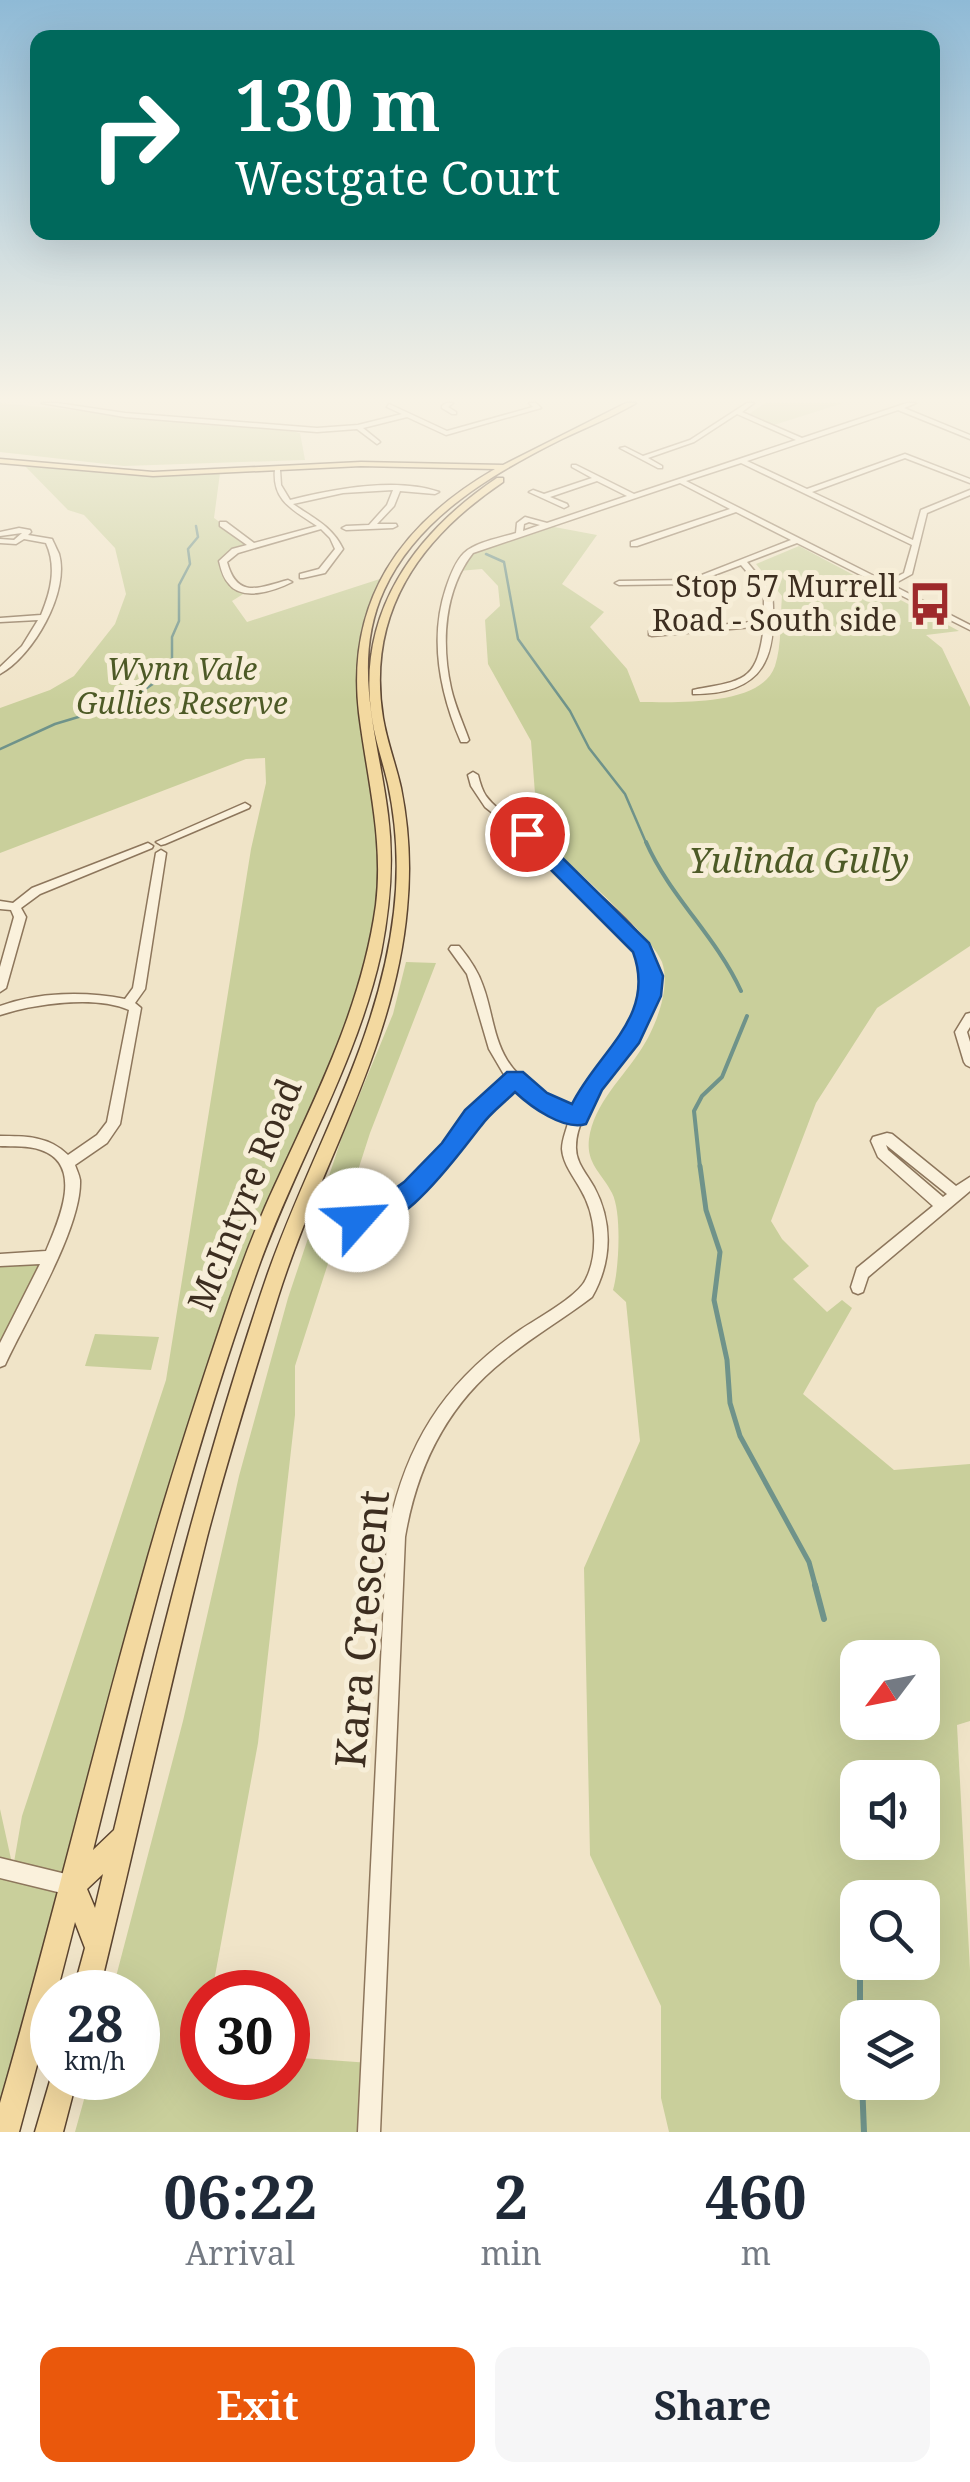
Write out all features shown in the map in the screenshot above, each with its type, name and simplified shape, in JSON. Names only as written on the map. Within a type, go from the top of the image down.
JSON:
[{"type":"main road","name":"McIntyre Road","points":[[5,2132],[196,1429],[267,1221],[354,1021],[377,940],[385,843],[359,679],[369,618],[380,587],[400,555],[452,502]]},
{"type":"main road","name":"McIntyre Road","points":[[92,1970],[183,1595],[228,1429],[294,1227],[376,1027],[397,948],[402,837],[374,681],[384,615],[404,572],[433,533],[469,502]]},
{"type":"main road","points":[[98,1948],[74,1886],[126,1835]]},
{"type":"main road","points":[[49,2132],[58,2100]]},
{"type":"street","points":[[372,526],[391,502]]},
{"type":"street","points":[[558,502],[564,506]]},
{"type":"street","points":[[464,740],[445,680],[442,633],[448,600],[468,552],[618,502]]},
{"type":"street","points":[[724,502],[970,628]]},
{"type":"street","points":[[828,502],[915,544]]},
{"type":"street","points":[[886,586],[908,574],[926,510],[944,502]]},
{"type":"street","points":[[287,503],[323,526],[336,539],[339,550],[322,571],[303,576]]},
{"type":"street","points":[[634,544],[737,509]]},
{"type":"street","points":[[222,524],[252,546]]},
{"type":"street","points":[[288,582],[256,591],[232,584],[226,577],[224,557],[323,526]]},
{"type":"street","points":[[346,528],[393,526]]},
{"type":"street","points":[[0,671],[35,638],[56,572],[55,549],[49,541],[1,533]]},
{"type":"street","points":[[619,583],[687,582],[798,540]]},
{"type":"street","points":[[696,692],[733,685],[756,674],[764,660],[768,592],[742,562]]},
{"type":"street","points":[[322,571],[333,580]]},
{"type":"street","points":[[0,620],[44,617]]},
{"type":"street","points":[[652,633],[768,622]]},
{"type":"street","name":"Kara Crescent","points":[[369,2132],[382,1808],[402,1501],[424,1445],[465,1384],[502,1352],[587,1292],[596,1278],[600,1254],[597,1210],[570,1154],[578,1117],[593,1085],[632,1036],[650,996],[651,969],[642,948],[534,841],[486,802],[473,775]]},
{"type":"street","points":[[0,905],[15,907],[36,892],[148,846],[161,848],[246,806]]},
{"type":"street","points":[[129,1002],[139,989],[161,848]]},
{"type":"street","points":[[0,988],[20,917],[15,907]]},
{"type":"street","points":[[455,949],[472,970],[482,992],[496,1051],[515,1078],[538,1100],[578,1117]]},
{"type":"street","points":[[2,1005],[129,1002]]},
{"type":"street","points":[[66,1164],[102,1138],[113,1124],[137,1014],[129,1002]]},
{"type":"street","points":[[970,1018],[961,1032],[970,1062]]},
{"type":"street","points":[[357,1220],[380,1214],[412,1189],[450,1150],[474,1117],[515,1078]]},
{"type":"street","points":[[942,1204],[882,1153],[878,1141],[886,1138],[898,1144],[956,1194]]},
{"type":"street","points":[[0,1141],[48,1147],[66,1164],[73,1180],[50,1257],[17,1318],[0,1360]]},
{"type":"street","points":[[858,1286],[862,1273],[970,1182]]},
{"type":"street","points":[[0,1260],[50,1257]]},
{"type":"street","points":[[0,1868],[74,1886]]},
{"type":"green space","name":"Wynn Vale Gullies Reserve","points":[[61,502],[216,502],[214,518],[253,546],[225,557],[226,577],[248,591],[232,601],[247,622],[386,577],[360,660],[385,843],[368,979],[245,1282],[51,1970],[30,1970],[30,2043],[5,2132],[0,2132],[0,1809],[13,1868],[22,1816],[166,1380],[251,849],[266,783],[265,758],[246,759],[0,853],[0,708],[50,690],[74,676],[115,624],[126,594],[115,548],[84,515],[68,510]]},
{"type":"green space","name":"Yulinda Gully","points":[[549,526],[597,535],[562,584],[604,612],[590,627],[627,669],[640,702],[716,699],[753,689],[767,679],[777,658],[782,596],[756,564],[799,546],[959,631],[926,635],[942,648],[970,707],[970,946],[877,1008],[816,1103],[771,1221],[782,1239],[809,1266],[793,1279],[827,1312],[842,1300],[852,1308],[803,1394],[894,1470],[970,1464],[970,1721],[957,1725],[970,1970],[970,2132],[669,2132],[661,2098],[661,2006],[590,1855],[584,1568],[640,1441],[626,1302],[613,1290],[618,1256],[617,1213],[612,1193],[592,1162],[589,1139],[603,1102],[652,1029],[661,1006],[664,972],[662,962],[641,933],[529,826],[537,820],[531,741],[488,664],[485,620],[500,606],[498,586],[482,569],[458,571],[479,546]]},
{"type":"green space","points":[[406,962],[436,963],[370,1133],[295,1366],[295,1415],[258,1743],[216,1970],[180,1970],[180,2100],[310,2100],[310,2059],[370,2063],[369,2132],[75,2132],[84,2100],[160,2100],[160,1970],[118,1970],[183,1721],[239,1476],[288,1298],[342,1137],[393,1014]]},
{"type":"green space","points":[[50,1257],[0,1360],[0,1260]]},
{"type":"green space","points":[[95,1334],[159,1337],[151,1370],[85,1366]]},
{"type":"waterway","points":[[0,749],[55,724],[125,703],[160,679],[172,664],[172,637],[179,621],[179,585],[190,564],[188,549],[198,537],[196,526]]},
{"type":"waterway","points":[[486,554],[504,562],[518,639],[570,711],[589,748],[625,794],[647,845]]},
{"type":"waterway","points":[[646,842],[667,881],[719,952],[741,991]]},
{"type":"waterway","points":[[700,1168],[694,1111],[702,1096],[722,1077],[747,1016]]},
{"type":"waterway","points":[[700,1166],[706,1210],[720,1252],[714,1300],[727,1360],[730,1403],[740,1436],[809,1562],[816,1588]]},
{"type":"waterway","points":[[815,1585],[824,1619]]},
{"type":"waterway","points":[[860,1980],[860,2000]]},
{"type":"waterway","points":[[863,2100],[864,2132]]},
{"type":"place","name":"Stop 57 Murrell Road - South side","points":[[930,604]]},
{"type":"route","points":[[357,1220],[380,1214],[399,1201],[450,1150],[474,1117],[515,1078],[538,1100],[578,1117],[593,1085],[628,1043],[650,996],[652,976],[642,948],[527,834]]}]
